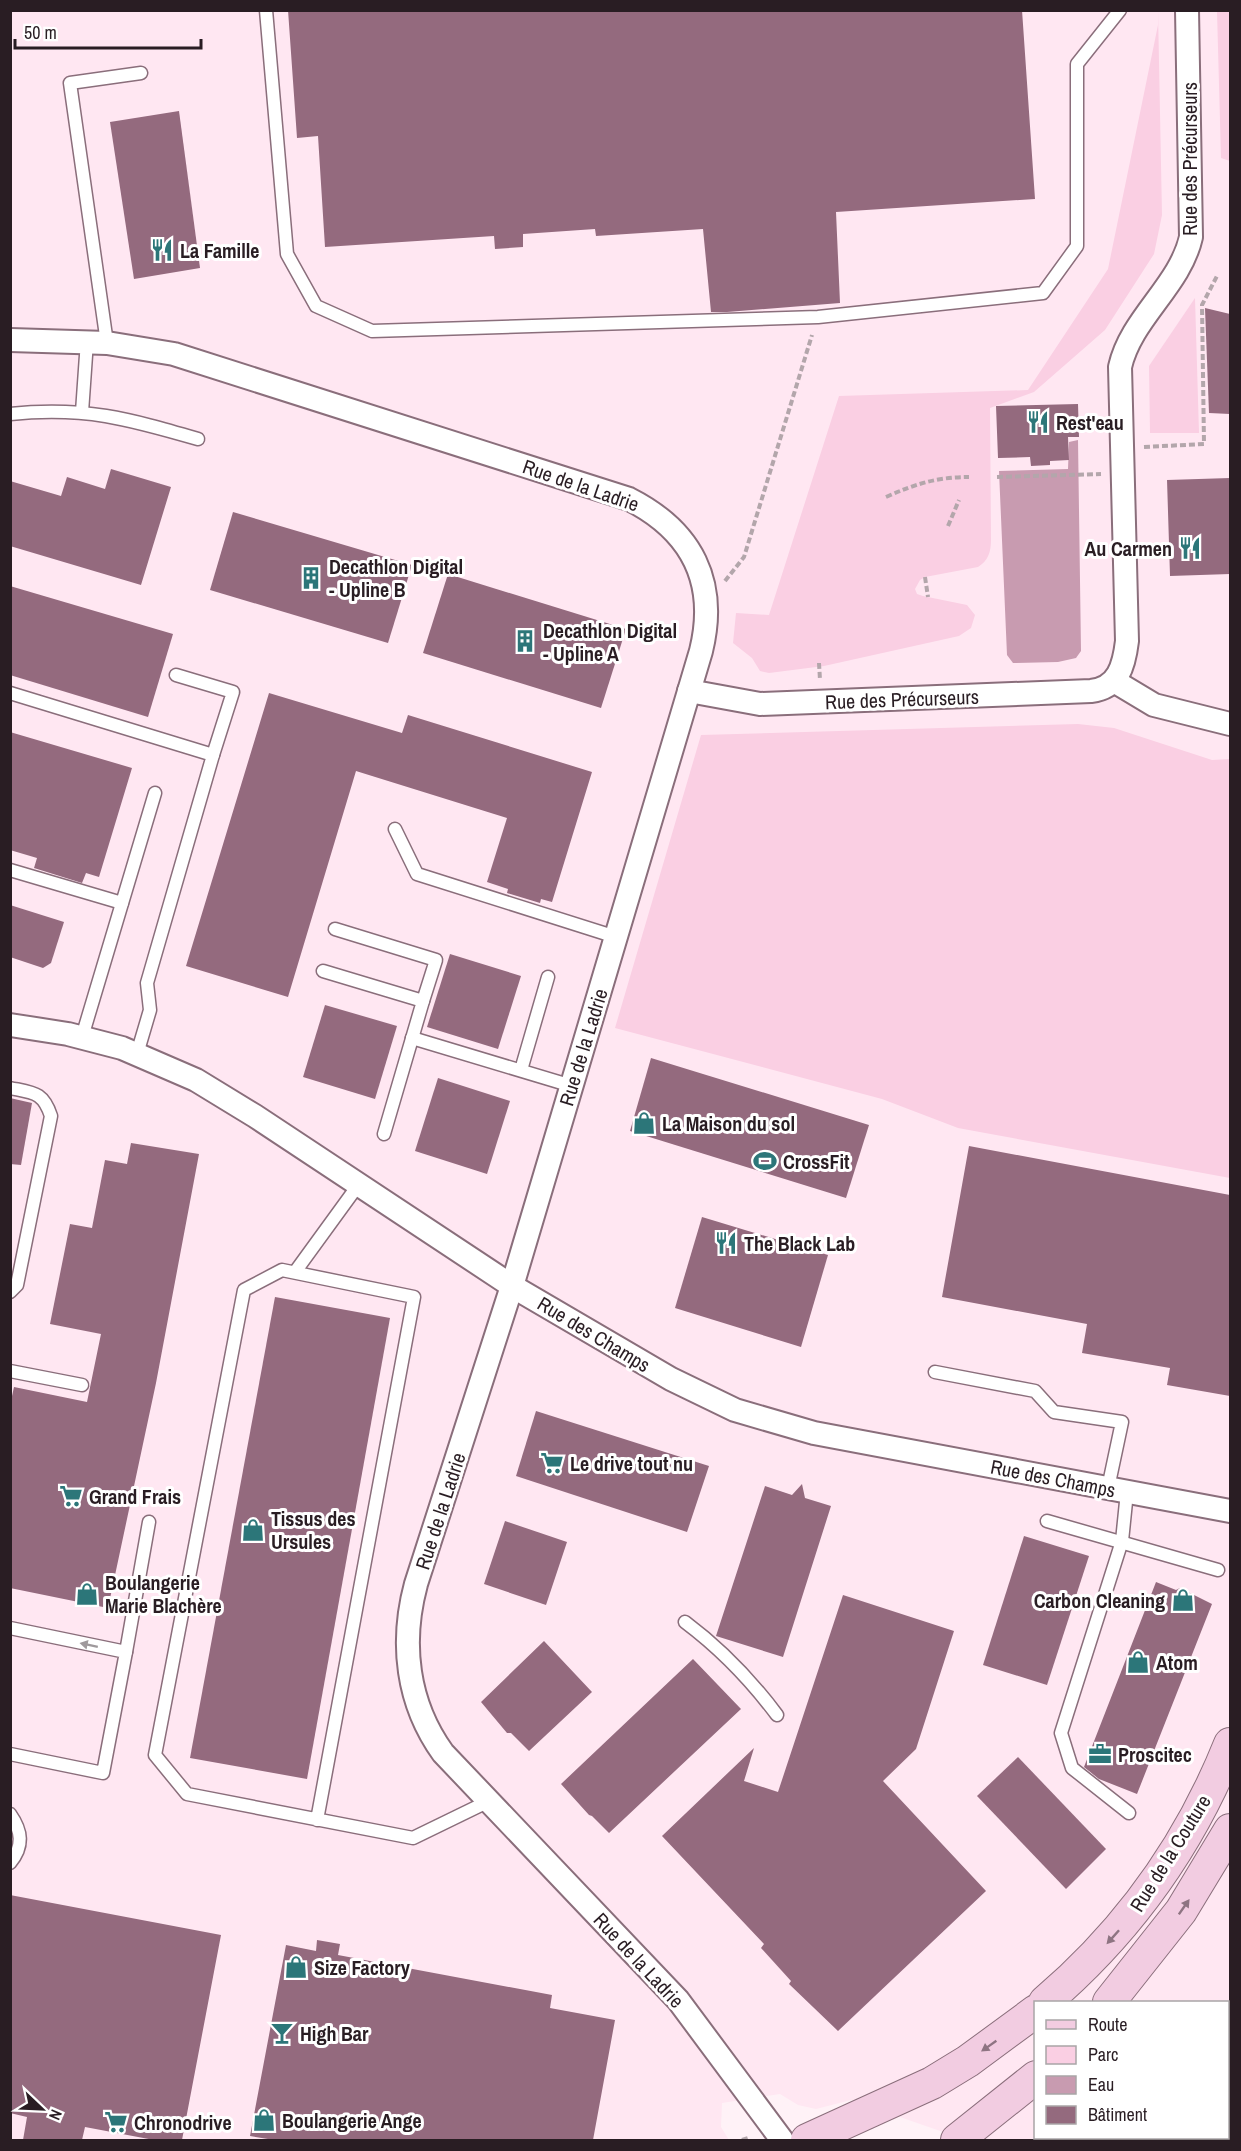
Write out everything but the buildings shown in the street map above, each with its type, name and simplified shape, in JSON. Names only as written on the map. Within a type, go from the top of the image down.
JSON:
[{"type":"street","name":"Rue des Précurseurs","points":[[689,691],[760,704],[1091,692],[1114,681],[1123,665],[1126,641],[1120,367],[1128,343],[1186,255],[1192,231],[1187,10]]},
{"type":"street","name":"Rue de la Ladrie","points":[[10,340],[97,342],[194,360],[629,499],[648,508],[682,540],[694,558],[704,580],[707,627],[512,1286],[416,1584],[407,1622],[408,1660],[420,1713],[429,1734],[443,1753],[487,1802],[678,2000],[778,2134]]},
{"type":"street","points":[[1114,681],[1161,707],[1230,724]]},
{"type":"street","name":"Rue des Champs","points":[[10,1025],[82,1037],[137,1054],[172,1068],[224,1096],[512,1286],[691,1390],[762,1420],[814,1433],[1230,1511]]},
{"type":"street","name":"Rue de la Couture","points":[[1046,2001],[1110,1940],[1154,1885],[1203,1801],[1230,1744]]},
{"type":"street","name":"Rue de la Couture","points":[[1110,2001],[1180,1911],[1230,1830]]},
{"type":"street","points":[[807,2140],[932,2083],[968,2061],[1034,2012]]},
{"type":"street","points":[[957,2140],[1034,2078]]},
{"type":"lane","points":[[266,10],[287,254],[316,306],[372,331],[818,317],[1042,292],[1077,246],[1077,64],[1120,10]]},
{"type":"lane","points":[[82,412],[97,342],[70,83],[141,73]]},
{"type":"lane","points":[[10,414],[82,412],[130,419],[198,439]]},
{"type":"lane","points":[[137,1054],[150,1010],[147,983],[233,692],[176,675]]},
{"type":"lane","points":[[10,693],[213,755]]},
{"type":"lane","points":[[82,1037],[155,793]]},
{"type":"lane","points":[[395,829],[417,874],[616,937]]},
{"type":"lane","points":[[10,870],[122,903]]},
{"type":"lane","points":[[335,929],[436,960],[384,1134]]},
{"type":"lane","points":[[323,971],[423,1001]]},
{"type":"lane","points":[[521,1070],[548,977]]},
{"type":"lane","points":[[412,1038],[572,1086]]},
{"type":"lane","points":[[10,1088],[37,1094],[46,1102],[51,1116],[17,1285],[10,1293]]},
{"type":"lane","points":[[295,1272],[359,1185]]},
{"type":"lane","points":[[317,1820],[414,1297],[282,1270],[244,1290],[154,1755],[187,1794],[317,1820],[413,1838],[487,1802]]},
{"type":"lane","points":[[10,1371],[82,1385]]},
{"type":"lane","points":[[935,1372],[1035,1391],[1054,1412],[1122,1422],[1117,1490],[1122,1541],[1061,1733],[1072,1768],[1129,1813]]},
{"type":"lane","points":[[1047,1521],[1218,1570]]},
{"type":"lane","points":[[10,1754],[103,1773],[149,1522]]},
{"type":"lane","points":[[685,1622],[720,1648],[754,1685],[777,1715]]},
{"type":"lane","points":[[10,1628],[126,1652]]},
{"type":"lane","points":[[10,1814],[20,1828],[20,1851],[10,1863]]},
{"type":"path","points":[[1143,447],[1204,444],[1202,305],[1217,276]]},
{"type":"path","points":[[707,605],[744,557],[818,317]]},
{"type":"path","points":[[997,477],[1091,474]]},
{"type":"path","points":[[886,497],[922,481],[943,477],[969,477]]},
{"type":"path","points":[[948,526],[959,500]]},
{"type":"path","points":[[925,577],[928,597]]},
{"type":"path","points":[[819,663],[820,686]]},
{"type":"path","points":[[742,2140],[748,2138]]},
{"type":"shaded area","points":[[11,11],[1230,11],[1230,2140],[966,2140],[851,2100],[816,2109],[798,2105],[780,2094],[722,2103],[721,2127],[729,2140],[11,2140]]},
{"type":"green space","points":[[1158,11],[1162,215],[1154,254],[1105,330],[1034,392],[990,408],[991,540],[988,556],[978,567],[925,577],[920,580],[915,589],[917,594],[923,596],[967,605],[975,615],[971,628],[959,636],[824,666],[769,673],[760,671],[752,658],[733,643],[736,613],[769,615],[839,396],[1028,390],[1108,269],[1158,25]]},
{"type":"green space","points":[[1217,11],[1230,11],[1230,161],[1221,158]]},
{"type":"green space","points":[[1195,298],[1199,433],[1150,433],[1149,366]]},
{"type":"green space","points":[[1078,724],[1114,728],[1212,760],[1230,759],[1230,1178],[958,1128],[882,1099],[615,1028],[701,735]]},
{"type":"water","points":[[1078,440],[1081,651],[1076,658],[1058,662],[1013,663],[1007,655],[999,471],[1068,469],[1069,442]]},
{"type":"place","name":"La Famille","points":[[162,250]]},
{"type":"place","name":"Rest'eau","points":[[1038,422]]},
{"type":"place","name":"Au Carmen","points":[[1190,548]]},
{"type":"place","name":"Decathlon Digital - Upline B","points":[[311,578]]},
{"type":"place","name":"Decathlon Digital - Upline A","points":[[525,641]]},
{"type":"place","name":"La Maison du sol","points":[[644,1123]]},
{"type":"place","name":"CrossFit","points":[[765,1161]]},
{"type":"place","name":"The Black Lab","points":[[726,1243]]},
{"type":"place","name":"Le drive tout nu","points":[[552,1463]]},
{"type":"place","name":"Grand Frais","points":[[71,1496]]},
{"type":"place","name":"Tissus des Ursules","points":[[253,1530]]},
{"type":"place","name":"Boulangerie Marie Blachère","points":[[87,1594]]},
{"type":"place","name":"Carbon Cleaning","points":[[1183,1600]]},
{"type":"place","name":"Atom","points":[[1138,1662]]},
{"type":"place","name":"Proscitec","points":[[1100,1754]]},
{"type":"place","name":"Size Factory","points":[[296,1967]]},
{"type":"place","name":"High Bar","points":[[282,2033]]},
{"type":"place","name":"Boulangerie Ange","points":[[264,2120]]},
{"type":"place","name":"Chronodrive","points":[[116,2122]]}]
